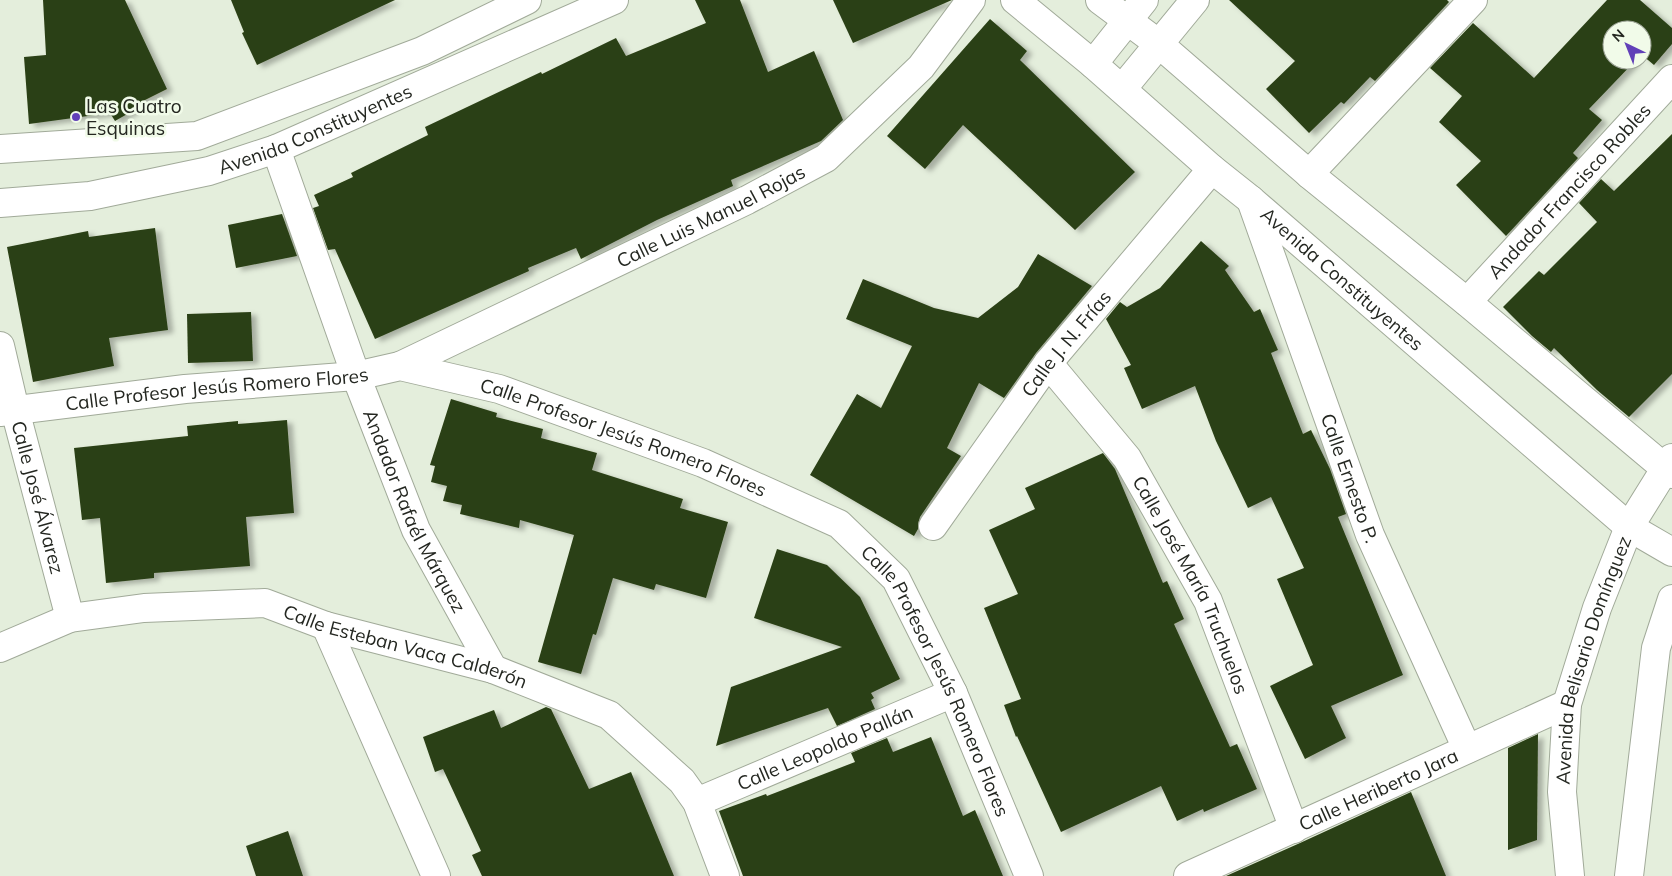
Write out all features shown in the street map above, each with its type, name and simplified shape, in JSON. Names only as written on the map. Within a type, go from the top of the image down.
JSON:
[{"type":"street","name":"Avenida Constituyentes","points":[[0,149],[197,136],[422,50],[492,8],[527,0]]},
{"type":"street","name":"Avenida Constituyentes","points":[[0,203],[90,196],[209,171],[276,149],[614,0]]},
{"type":"street","name":"Calle Luis Manuel Rojas","points":[[400,366],[747,200],[826,158],[921,68],[971,0]]},
{"type":"street","name":"Avenida Constituyentes","points":[[1015,0],[1093,64],[1212,169],[1251,200],[1629,527],[1672,552]]},
{"type":"street","points":[[1100,0],[1159,44],[1309,174],[1669,467]]},
{"type":"street","points":[[1093,64],[1144,0]]},
{"type":"street","points":[[1122,89],[1195,0]]},
{"type":"street","points":[[1309,174],[1473,0]]},
{"type":"street","points":[[394,61],[404,93]]},
{"type":"street","name":"Andador Francisco Robles","points":[[1467,302],[1672,79]]},
{"type":"street","name":"Andador Rafaél Márquez","points":[[276,149],[356,376],[416,530],[492,669]]},
{"type":"street","name":"Calle J. N. Frías","points":[[933,526],[1048,363],[1212,169]]},
{"type":"street","name":"Calle Ernesto P.","points":[[1251,200],[1370,535],[1467,748]]},
{"type":"street","name":"Calle José Álvarez","points":[[0,346],[8,411],[70,618]]},
{"type":"street","name":"Calle José María Truchuelos","points":[[1048,363],[1127,458],[1208,601],[1294,829]]},
{"type":"street","name":"Calle Profesor Jesús Romero Flores","points":[[8,411],[185,389],[356,376],[400,366],[509,392],[703,463],[839,524],[896,578],[953,693],[1029,876]]},
{"type":"street","name":"Avenida Belisario Domínguez","points":[[1570,876],[1562,792],[1568,704],[1597,608],[1629,527],[1669,467]]},
{"type":"street","points":[[1629,876],[1656,648],[1672,599]]},
{"type":"street","name":"Calle Esteban Vaca Calderón","points":[[0,648],[70,618],[144,608],[265,603],[326,626],[492,669],[609,715],[682,781],[697,802],[726,876]]},
{"type":"street","points":[[326,626],[436,876]]},
{"type":"street","name":"Calle Leopoldo Pallán","points":[[697,802],[953,693]]},
{"type":"street","name":"Calle Heriberto Jara","points":[[1188,876],[1467,748],[1568,704]]},
{"type":"building","points":[[43,0],[125,0],[167,89],[143,101],[145,104],[115,121],[110,113],[29,124],[24,57],[46,55]]},
{"type":"building","points":[[231,0],[395,0],[257,65],[242,33],[244,32]]},
{"type":"building","points":[[695,0],[740,0],[768,72],[814,51],[843,120],[821,141],[731,180],[733,186],[657,220],[581,259],[576,248],[528,268],[529,271],[375,339],[335,249],[328,250],[313,208],[319,206],[314,195],[353,177],[351,173],[428,135],[425,127],[616,38],[626,56],[706,23]]},
{"type":"building","points":[[833,0],[952,0],[853,43]]},
{"type":"building","points":[[1229,0],[1447,0],[1449,2],[1375,81],[1370,77],[1344,104],[1341,102],[1309,133],[1266,89],[1295,61]]},
{"type":"building","points":[[1607,0],[1640,0],[1672,28],[1672,44],[1654,65],[1652,63],[1652,20],[1602,20],[1602,70],[1626,70],[1589,109],[1602,120],[1573,153],[1578,158],[1506,236],[1456,185],[1481,161],[1439,122],[1462,96],[1430,68],[1473,23],[1534,78]]},
{"type":"building","points":[[990,19],[1027,51],[1020,60],[1135,172],[1075,230],[963,125],[925,169],[887,136]]},
{"type":"building","points":[[1672,134],[1672,374],[1629,417],[1597,390],[1554,348],[1551,352],[1532,336],[1503,307],[1539,271],[1544,275],[1597,222],[1579,203],[1601,179],[1614,191]]},
{"type":"building","points":[[282,214],[297,256],[236,268],[228,225]]},
{"type":"building","points":[[155,228],[168,330],[109,338],[114,366],[33,382],[7,247],[88,231],[89,237]]},
{"type":"building","points":[[1201,241],[1229,266],[1225,270],[1254,312],[1260,309],[1278,350],[1271,353],[1303,434],[1311,430],[1330,469],[1346,514],[1338,517],[1403,675],[1331,706],[1346,738],[1305,759],[1270,686],[1313,665],[1277,579],[1304,568],[1271,497],[1248,508],[1216,441],[1195,386],[1142,409],[1124,368],[1131,365],[1106,319],[1120,302],[1127,307],[1160,288]]},
{"type":"building","points":[[1038,254],[1092,286],[1036,353],[1004,398],[979,383],[947,448],[961,456],[920,517],[918,529],[914,536],[810,475],[857,394],[881,408],[912,346],[846,319],[863,279],[934,308],[978,318],[1018,287]]},
{"type":"building","points":[[251,312],[253,361],[188,363],[187,314]]},
{"type":"building","points":[[451,399],[497,413],[496,417],[543,429],[541,438],[597,453],[592,470],[683,499],[680,508],[728,522],[706,598],[656,584],[654,590],[613,578],[596,635],[593,634],[581,674],[538,662],[574,535],[520,520],[519,528],[460,514],[462,505],[443,501],[447,486],[431,482],[435,466],[430,465]]},
{"type":"building","points":[[287,420],[294,513],[246,517],[250,566],[154,573],[154,578],[106,583],[100,518],[82,520],[74,448],[188,436],[187,426],[238,421],[238,424]]},
{"type":"building","points":[[1103,453],[1115,469],[1163,583],[1167,581],[1184,619],[1174,624],[1230,747],[1237,744],[1257,789],[1204,812],[1203,809],[1177,821],[1161,786],[1061,832],[1016,737],[1004,705],[1021,699],[984,608],[1018,594],[989,530],[1035,509],[1025,488]]},
{"type":"building","points":[[777,549],[827,565],[860,597],[900,679],[871,693],[874,698],[871,700],[875,709],[837,726],[828,708],[716,746],[731,687],[842,647],[754,618]]},
{"type":"building","points":[[546,707],[551,709],[589,789],[631,772],[674,876],[482,876],[472,855],[481,851],[443,769],[435,772],[423,737],[494,710],[501,728]]},
{"type":"building","points":[[1538,734],[1537,840],[1508,850],[1508,748]]},
{"type":"building","points":[[931,737],[963,816],[975,810],[1003,876],[743,876],[719,811],[766,794],[767,796],[855,762],[851,753],[887,738],[893,752]]},
{"type":"building","points":[[1411,792],[1446,876],[1226,876],[1300,843]]},
{"type":"building","points":[[288,831],[303,876],[256,876],[246,846]]},
{"type":"place","name":"Las Cuatro Esquinas","points":[[76,117]]}]
